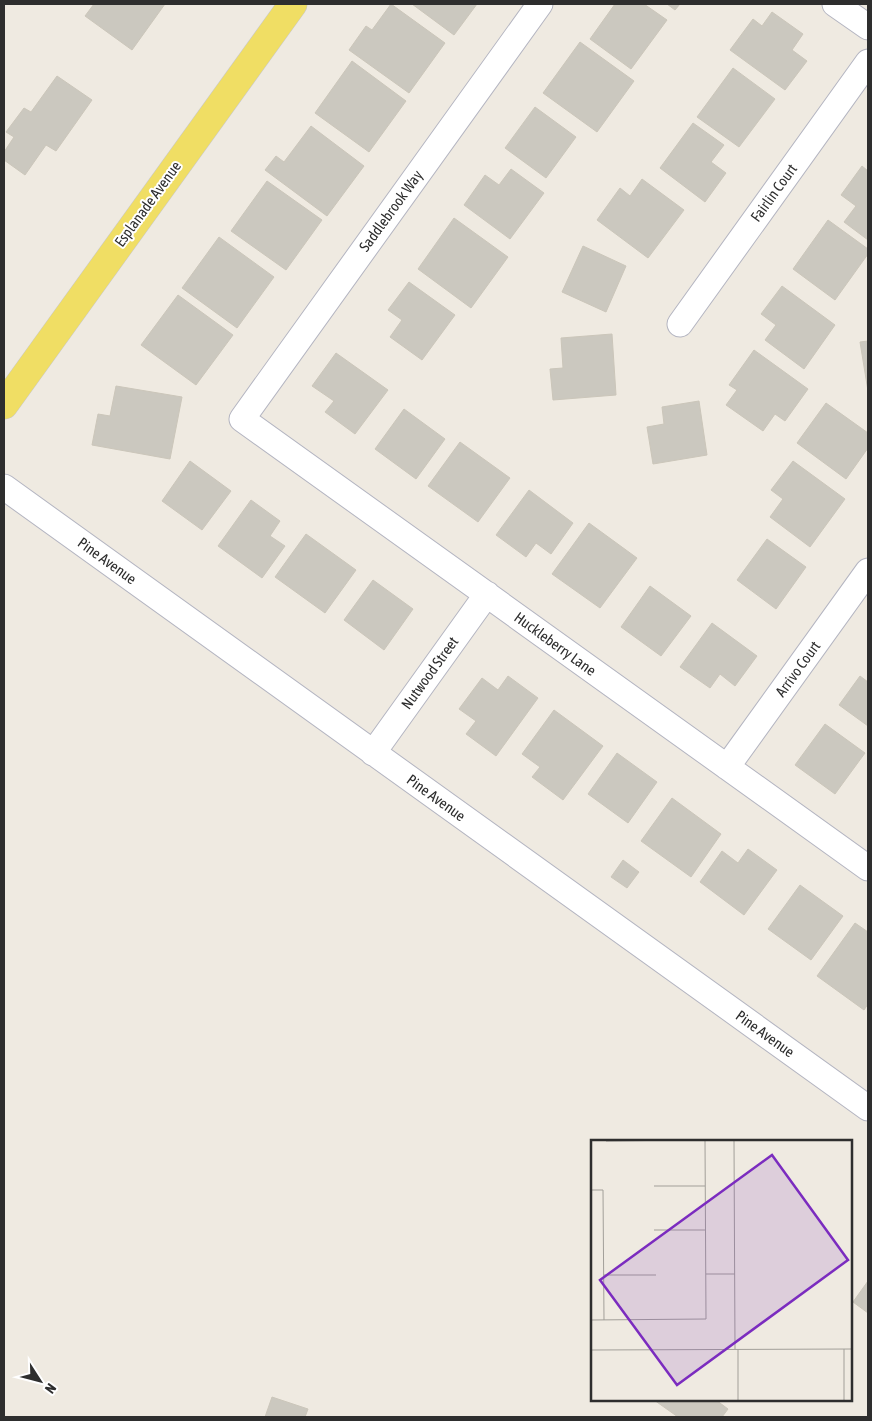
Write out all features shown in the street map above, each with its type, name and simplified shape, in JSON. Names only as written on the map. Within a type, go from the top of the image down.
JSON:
[{"type":"main road","name":"Esplanade Avenue","points":[[4,405],[293,4]]},
{"type":"street","name":"Saddlebrook Way","points":[[242,419],[540,4]]},
{"type":"street","points":[[835,4],[868,27]]},
{"type":"street","name":"Fairlin Court","points":[[680,324],[868,62]]},
{"type":"street","name":"Huckleberry Lane","points":[[242,419],[868,868]]},
{"type":"street","name":"Pine Avenue","points":[[4,487],[868,1108]]},
{"type":"street","name":"Arrivo Court","points":[[727,767],[868,571]]},
{"type":"street","name":"Nutwood Street","points":[[373,753],[487,594]]},
{"type":"building","points":[[94,4],[165,4],[132,50],[85,16]]},
{"type":"building","points":[[391,4],[445,43],[409,93],[349,50],[366,26],[372,30]]},
{"type":"building","points":[[412,4],[477,4],[454,35]]},
{"type":"building","points":[[615,4],[644,4],[667,20],[631,69],[590,39]]},
{"type":"building","points":[[667,4],[680,4],[675,10]]},
{"type":"building","points":[[772,12],[803,34],[792,50],[807,61],[785,90],[730,50],[753,19],[762,26]]},
{"type":"building","points":[[580,42],[634,81],[597,132],[543,93]]},
{"type":"building","points":[[352,61],[406,101],[369,152],[315,113]]},
{"type":"building","points":[[733,68],[775,99],[739,147],[697,117]]},
{"type":"building","points":[[57,76],[92,100],[56,151],[46,145],[25,175],[4,160],[4,152],[14,137],[6,132],[24,108],[31,112]]},
{"type":"building","points":[[535,107],[576,137],[546,178],[505,148]]},
{"type":"building","points":[[693,123],[724,145],[711,162],[726,173],[705,202],[660,168]]},
{"type":"building","points":[[311,126],[364,166],[327,216],[265,170],[276,156],[284,162]]},
{"type":"building","points":[[862,166],[868,171],[868,240],[844,222],[856,206],[841,195]]},
{"type":"building","points":[[511,169],[544,193],[510,239],[464,205],[485,175],[499,185]]},
{"type":"building","points":[[642,179],[684,210],[648,258],[597,220],[620,188],[630,196]]},
{"type":"building","points":[[267,181],[322,220],[286,270],[231,231]]},
{"type":"building","points":[[454,218],[508,257],[471,308],[418,269]]},
{"type":"building","points":[[828,220],[868,249],[868,254],[835,300],[793,269]]},
{"type":"building","points":[[219,237],[274,277],[237,328],[182,288]]},
{"type":"building","points":[[583,246],[626,266],[606,312],[562,292]]},
{"type":"building","points":[[409,282],[455,315],[422,360],[390,337],[402,320],[388,310]]},
{"type":"building","points":[[782,286],[835,325],[804,369],[765,340],[776,325],[761,314]]},
{"type":"building","points":[[178,295],[233,335],[196,385],[141,345]]},
{"type":"building","points":[[612,334],[616,395],[553,400],[550,369],[563,368],[561,338]]},
{"type":"building","points":[[868,341],[868,391],[860,342]]},
{"type":"building","points":[[754,350],[808,389],[785,421],[775,414],[763,431],[726,405],[737,390],[729,385]]},
{"type":"building","points":[[336,353],[388,390],[355,434],[325,412],[334,401],[312,386]]},
{"type":"building","points":[[116,386],[182,397],[170,459],[92,445],[98,414],[110,416]]},
{"type":"building","points":[[699,401],[707,455],[653,464],[647,427],[664,424],[662,407]]},
{"type":"building","points":[[826,403],[868,433],[868,448],[846,479],[797,443]]},
{"type":"building","points":[[404,409],[445,439],[416,479],[375,449]]},
{"type":"building","points":[[460,442],[510,478],[478,522],[428,486]]},
{"type":"building","points":[[190,461],[231,491],[202,530],[162,501]]},
{"type":"building","points":[[793,461],[845,499],[810,547],[770,517],[783,499],[771,490]]},
{"type":"building","points":[[529,490],[573,523],[551,554],[536,543],[526,557],[496,535]]},
{"type":"building","points":[[251,500],[280,521],[270,536],[285,546],[262,578],[218,546]]},
{"type":"building","points":[[589,523],[637,558],[600,608],[552,574]]},
{"type":"building","points":[[306,534],[356,570],[325,613],[275,577]]},
{"type":"building","points":[[767,539],[806,567],[776,609],[737,580]]},
{"type":"building","points":[[373,580],[413,609],[384,650],[344,620]]},
{"type":"building","points":[[650,586],[691,616],[661,656],[621,627]]},
{"type":"building","points":[[712,623],[757,656],[735,686],[720,674],[710,688],[680,667]]},
{"type":"building","points":[[508,676],[538,698],[496,756],[466,734],[476,721],[459,709],[482,678],[498,690]]},
{"type":"building","points":[[860,676],[868,682],[868,726],[839,705]]},
{"type":"building","points":[[554,710],[603,746],[563,800],[532,777],[540,767],[522,754]]},
{"type":"building","points":[[825,724],[865,753],[835,794],[795,765]]},
{"type":"building","points":[[617,753],[657,782],[628,823],[588,794]]},
{"type":"building","points":[[672,798],[721,834],[691,877],[641,841]]},
{"type":"building","points":[[748,849],[777,870],[744,915],[700,882],[722,851],[738,863]]},
{"type":"building","points":[[623,860],[639,872],[627,888],[611,877]]},
{"type":"building","points":[[800,885],[843,916],[811,960],[768,929]]},
{"type":"building","points":[[855,923],[868,932],[868,1004],[864,1010],[817,976]]},
{"type":"building","points":[[868,1281],[868,1313],[853,1302]]},
{"type":"building","points":[[272,1397],[308,1409],[305,1417],[265,1417]]},
{"type":"building","points":[[655,1401],[717,1401],[728,1409],[722,1417],[678,1417]]}]
